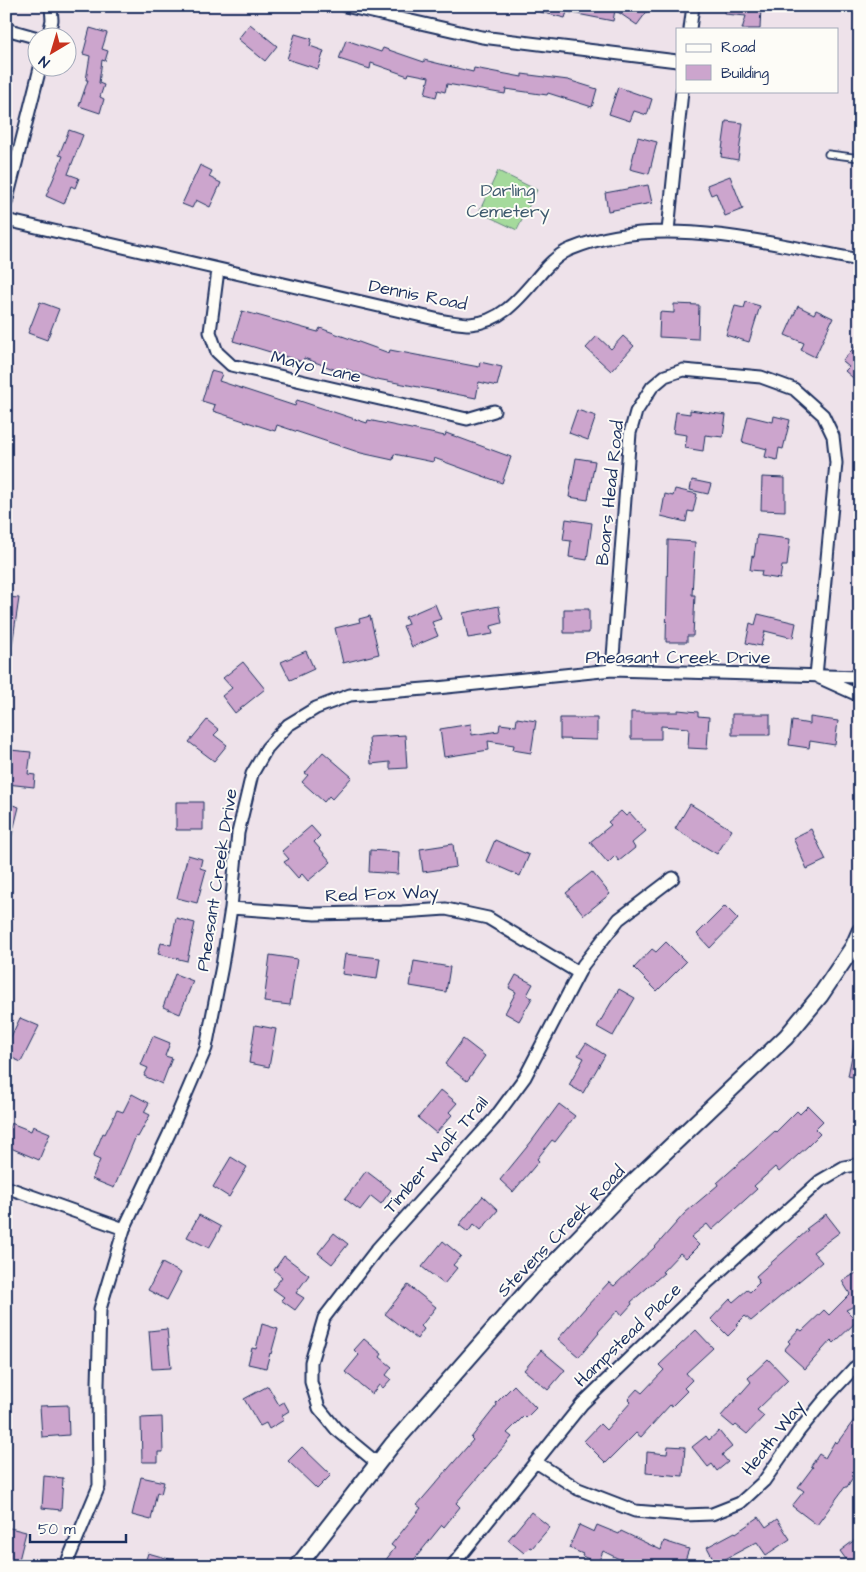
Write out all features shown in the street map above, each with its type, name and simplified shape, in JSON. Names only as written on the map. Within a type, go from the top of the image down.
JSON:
[{"type":"street","points":[[50,28],[51,6]]},
{"type":"street","points":[[345,6],[482,37],[676,60]]},
{"type":"street","points":[[690,28],[693,6]]},
{"type":"street","points":[[6,29],[28,35]]},
{"type":"street","points":[[6,203],[37,78]]},
{"type":"street","points":[[668,231],[682,92]]},
{"type":"street","name":"Dennis Road","points":[[6,220],[444,321],[470,324],[491,320],[510,308],[548,265],[570,249],[598,240],[633,234],[668,231],[736,238],[860,260]]},
{"type":"street","name":"Mayo Lane","points":[[218,270],[210,332],[217,352],[231,365],[467,418],[494,411]]},
{"type":"street","name":"Boars Head Road","points":[[612,670],[630,433],[636,412],[652,386],[665,376],[683,370],[761,377],[794,389],[823,415],[833,436],[836,463],[816,676]]},
{"type":"street","name":"Pheasant Creek Drive","points":[[68,1560],[99,1486],[98,1384],[100,1309],[124,1229],[169,1134],[206,1048],[231,908],[238,833],[252,774],[267,748],[288,725],[316,708],[350,695],[612,670],[860,677]]},
{"type":"street","name":"Pheasant Creek Drive","points":[[816,676],[860,696]]},
{"type":"street","name":"Timber Wolf Trail","points":[[378,1462],[336,1429],[319,1408],[311,1382],[311,1362],[324,1318],[378,1249],[494,1119],[525,1077],[583,965],[619,919],[673,878]]},
{"type":"street","name":"Red Fox Way","points":[[231,908],[316,914],[446,909],[488,918],[579,973]]},
{"type":"street","name":"Stevens Creek Road","points":[[298,1566],[392,1444],[530,1288],[627,1188],[786,1038],[820,996],[853,947],[860,931]]},
{"type":"street","name":"Hampstead Place","points":[[452,1566],[582,1404],[707,1283],[820,1181],[844,1167],[860,1164]]},
{"type":"street","points":[[6,1187],[124,1229]]},
{"type":"street","name":"Heath Way","points":[[536,1462],[578,1489],[635,1511],[684,1515],[712,1514],[740,1503],[764,1481],[826,1398],[860,1364]]},
{"type":"lane","points":[[828,154],[860,158]]},
{"type":"green space","name":"Darling Cemetery","points":[[498,171],[537,190],[517,230],[479,212]]},
{"type":"building","points":[[532,6],[651,6],[637,25],[615,10],[613,21],[567,12],[565,18],[532,10]]},
{"type":"building","points":[[725,6],[761,6],[760,28],[742,28],[746,16],[725,14]]},
{"type":"building","points":[[250,24],[277,46],[265,61],[238,39]]},
{"type":"building","points":[[90,28],[107,33],[102,49],[108,51],[105,61],[102,60],[99,83],[104,85],[100,97],[104,99],[100,113],[79,106],[88,80],[86,80],[90,56],[83,54]]},
{"type":"building","points":[[295,34],[312,39],[310,46],[324,51],[318,69],[287,59]]},
{"type":"building","points":[[346,40],[381,52],[383,48],[424,62],[424,60],[473,72],[474,68],[522,77],[522,74],[568,80],[597,89],[592,107],[548,93],[547,95],[506,89],[505,94],[447,84],[445,92],[438,90],[436,97],[425,94],[429,77],[409,73],[408,76],[371,63],[370,69],[339,59]]},
{"type":"building","points":[[618,87],[652,99],[647,115],[634,111],[630,121],[609,114]]},
{"type":"building","points":[[726,121],[743,123],[738,160],[721,157]]},
{"type":"building","points":[[69,130],[83,135],[68,174],[79,178],[75,188],[71,186],[64,204],[46,196],[63,156],[59,155]]},
{"type":"building","points":[[638,137],[657,142],[649,174],[630,169]]},
{"type":"building","points":[[200,165],[212,171],[209,177],[221,183],[210,207],[196,200],[192,208],[182,204]]},
{"type":"building","points":[[730,176],[743,209],[725,216],[716,193],[711,195],[707,185]]},
{"type":"building","points":[[648,185],[652,203],[608,211],[605,193]]},
{"type":"building","points":[[40,302],[59,309],[47,340],[28,333]]},
{"type":"building","points":[[746,302],[760,306],[749,342],[726,335],[735,306],[744,308]]},
{"type":"building","points":[[674,304],[699,305],[698,339],[659,337],[660,312],[674,313]]},
{"type":"building","points":[[798,306],[814,314],[816,310],[833,318],[815,357],[801,350],[804,343],[785,335]]},
{"type":"building","points":[[242,311],[318,332],[320,328],[389,353],[390,350],[479,367],[480,362],[502,367],[497,386],[479,382],[476,398],[376,380],[346,369],[344,373],[304,358],[303,362],[233,341]]},
{"type":"building","points":[[597,336],[611,349],[623,336],[634,346],[611,371],[586,348]]},
{"type":"building","points":[[860,341],[860,384],[845,371],[849,367],[842,361]]},
{"type":"building","points":[[211,371],[222,374],[219,381],[295,406],[297,400],[367,423],[368,420],[445,436],[446,433],[511,457],[502,483],[434,458],[433,462],[394,454],[393,460],[361,453],[277,425],[275,431],[213,411],[215,405],[202,401]]},
{"type":"building","points":[[577,410],[596,416],[588,440],[569,433]]},
{"type":"building","points":[[690,410],[726,415],[723,437],[705,435],[703,451],[685,448],[687,435],[673,433],[676,412],[690,414]]},
{"type":"building","points":[[748,416],[773,422],[774,416],[790,420],[783,449],[779,448],[777,460],[765,457],[767,449],[742,442]]},
{"type":"building","points":[[576,458],[595,461],[588,500],[569,497]]},
{"type":"building","points":[[762,477],[785,478],[785,511],[761,510]]},
{"type":"building","points":[[692,480],[711,484],[708,494],[690,490]]},
{"type":"building","points":[[675,489],[697,494],[693,512],[688,511],[686,522],[661,516],[665,494],[673,496]]},
{"type":"building","points":[[566,519],[592,523],[587,560],[569,557],[571,541],[563,540]]},
{"type":"building","points":[[757,535],[790,539],[787,566],[782,566],[780,579],[761,576],[762,571],[750,570]]},
{"type":"building","points":[[668,540],[695,542],[692,595],[695,595],[693,636],[687,636],[687,642],[666,642]]},
{"type":"building","points":[[6,597],[19,598],[12,646],[6,646]]},
{"type":"building","points":[[435,604],[441,619],[432,622],[438,636],[412,647],[403,626],[408,624],[405,617]]},
{"type":"building","points":[[499,606],[502,623],[491,626],[493,634],[468,638],[463,613]]},
{"type":"building","points":[[564,609],[589,609],[589,633],[564,633]]},
{"type":"building","points":[[758,614],[796,623],[793,638],[765,631],[761,646],[746,643],[750,623],[755,625]]},
{"type":"building","points":[[370,616],[379,654],[343,663],[335,628],[360,622],[359,619]]},
{"type":"building","points":[[306,651],[314,669],[290,680],[281,662]]},
{"type":"building","points":[[243,662],[265,689],[235,713],[222,696],[232,688],[223,678]]},
{"type":"building","points":[[678,710],[698,712],[698,716],[709,717],[707,749],[688,748],[689,728],[661,726],[661,739],[631,739],[631,712],[678,712]]},
{"type":"building","points":[[732,714],[770,714],[770,735],[732,735]]},
{"type":"building","points":[[810,717],[838,721],[835,745],[810,741],[809,748],[789,745],[792,721],[810,724]]},
{"type":"building","points":[[517,718],[536,721],[531,753],[513,750],[514,745],[488,741],[489,750],[444,757],[440,729],[471,724],[472,735],[499,731],[500,724],[516,726]]},
{"type":"building","points":[[560,718],[597,718],[597,740],[560,739]]},
{"type":"building","points":[[207,720],[219,730],[214,735],[227,745],[214,761],[189,742]]},
{"type":"building","points":[[405,735],[407,768],[390,769],[390,762],[371,764],[369,737]]},
{"type":"building","points":[[10,750],[31,752],[28,774],[35,775],[34,787],[7,784]]},
{"type":"building","points":[[323,752],[352,777],[332,799],[329,796],[324,802],[302,782],[308,775],[305,773]]},
{"type":"building","points":[[176,802],[203,802],[203,830],[176,830]]},
{"type":"building","points":[[6,803],[19,807],[10,843],[6,843]]},
{"type":"building","points":[[690,804],[732,830],[717,854],[675,829]]},
{"type":"building","points":[[621,811],[626,816],[630,813],[646,831],[632,843],[635,848],[619,861],[615,856],[608,863],[590,842],[611,825],[608,822]]},
{"type":"building","points":[[311,826],[320,836],[314,842],[331,862],[308,881],[302,874],[298,878],[284,862],[289,859],[282,851]]},
{"type":"building","points":[[811,829],[826,860],[807,869],[793,838]]},
{"type":"building","points":[[495,840],[529,855],[520,876],[486,861]]},
{"type":"building","points":[[453,844],[456,867],[423,872],[420,849]]},
{"type":"building","points":[[370,850],[399,852],[398,874],[369,872]]},
{"type":"building","points":[[188,855],[202,859],[200,868],[206,870],[197,903],[177,898]]},
{"type":"building","points":[[592,872],[610,894],[584,915],[566,893]]},
{"type":"building","points":[[725,906],[738,919],[710,948],[697,934]]},
{"type":"building","points":[[176,918],[195,923],[187,961],[158,954],[161,943],[171,945]]},
{"type":"building","points":[[666,942],[686,962],[657,991],[634,968],[652,949],[656,952]]},
{"type":"building","points":[[345,954],[380,958],[377,979],[342,974]]},
{"type":"building","points":[[270,955],[297,959],[290,1005],[264,1002]]},
{"type":"building","points":[[414,961],[450,967],[446,992],[410,986]]},
{"type":"building","points":[[175,974],[193,981],[180,1014],[163,1007]]},
{"type":"building","points":[[516,975],[533,984],[527,995],[532,998],[519,1021],[505,1013],[516,992],[509,988]]},
{"type":"building","points":[[619,989],[635,998],[613,1036],[597,1027]]},
{"type":"building","points":[[20,1018],[39,1026],[21,1062],[6,1055],[6,1047]]},
{"type":"building","points":[[255,1025],[276,1029],[269,1067],[249,1063]]},
{"type":"building","points":[[153,1036],[170,1043],[165,1056],[172,1058],[162,1084],[144,1076],[148,1068],[141,1065]]},
{"type":"building","points":[[463,1039],[485,1056],[467,1081],[445,1064]]},
{"type":"building","points":[[855,1041],[860,1041],[860,1079],[848,1076]]},
{"type":"building","points":[[586,1043],[605,1055],[583,1093],[569,1085],[584,1058],[578,1055]]},
{"type":"building","points":[[441,1090],[457,1103],[449,1112],[452,1115],[436,1133],[418,1118]]},
{"type":"building","points":[[132,1094],[149,1103],[144,1112],[150,1115],[138,1137],[136,1136],[114,1188],[92,1179],[100,1160],[93,1157],[103,1133],[105,1134],[117,1110],[123,1112]]},
{"type":"building","points":[[559,1104],[575,1116],[555,1142],[552,1140],[537,1159],[539,1161],[513,1192],[500,1180]]},
{"type":"building","points":[[808,1106],[823,1121],[815,1129],[820,1134],[808,1146],[779,1172],[775,1167],[754,1186],[757,1189],[712,1230],[707,1224],[691,1237],[699,1245],[686,1258],[680,1253],[662,1272],[664,1273],[631,1302],[632,1304],[622,1315],[618,1310],[579,1357],[558,1339],[609,1282],[614,1286],[655,1247],[685,1213],[718,1185],[717,1183],[776,1132],[797,1111],[800,1114]]},
{"type":"building","points":[[11,1123],[31,1131],[33,1126],[50,1133],[39,1160],[6,1146],[6,1136]]},
{"type":"building","points":[[231,1157],[247,1167],[229,1197],[213,1187]]},
{"type":"building","points":[[366,1171],[391,1190],[381,1204],[371,1196],[360,1210],[345,1199]]},
{"type":"building","points":[[483,1196],[498,1210],[481,1230],[474,1224],[468,1232],[459,1225]]},
{"type":"building","points":[[826,1214],[840,1232],[813,1252],[822,1262],[751,1321],[745,1316],[728,1336],[711,1319],[730,1299],[733,1302],[747,1290],[750,1292],[759,1283],[756,1276],[808,1230],[806,1229]]},
{"type":"building","points":[[199,1215],[221,1227],[209,1248],[187,1237]]},
{"type":"building","points":[[334,1233],[348,1244],[332,1264],[318,1253]]},
{"type":"building","points":[[443,1241],[461,1256],[453,1265],[457,1268],[444,1284],[422,1267]]},
{"type":"building","points":[[284,1256],[309,1275],[296,1293],[304,1298],[295,1310],[281,1300],[284,1297],[273,1289],[282,1277],[274,1270]]},
{"type":"building","points":[[162,1263],[181,1273],[167,1300],[148,1290]]},
{"type":"building","points":[[860,1271],[860,1311],[856,1305],[846,1310],[857,1321],[834,1343],[831,1340],[805,1369],[784,1350],[790,1343],[788,1341],[799,1329],[802,1331],[824,1310],[829,1315],[850,1294],[842,1281]]},
{"type":"building","points":[[408,1285],[436,1307],[421,1326],[424,1329],[417,1339],[385,1314]]},
{"type":"building","points":[[262,1324],[278,1329],[266,1368],[248,1364],[252,1348],[256,1349]]},
{"type":"building","points":[[167,1329],[171,1368],[152,1369],[149,1331]]},
{"type":"building","points":[[696,1330],[713,1348],[686,1373],[692,1380],[684,1388],[687,1391],[672,1406],[670,1405],[641,1437],[636,1433],[606,1463],[584,1441],[600,1424],[606,1430],[631,1402],[628,1399],[637,1389],[642,1393],[664,1370],[659,1365]]},
{"type":"building","points":[[364,1339],[382,1354],[380,1357],[392,1367],[386,1375],[391,1379],[383,1388],[379,1385],[372,1394],[345,1372],[359,1355],[354,1350]]},
{"type":"building","points":[[541,1350],[565,1370],[548,1390],[524,1370]]},
{"type":"building","points":[[768,1359],[788,1380],[757,1410],[764,1416],[747,1434],[736,1425],[734,1427],[721,1416],[751,1382],[748,1378]]},
{"type":"building","points":[[514,1385],[536,1408],[526,1418],[524,1416],[507,1433],[512,1437],[456,1503],[460,1507],[444,1527],[442,1525],[409,1566],[381,1566],[395,1548],[391,1545],[421,1508],[417,1505],[473,1440],[471,1438],[497,1405],[496,1403]]},
{"type":"building","points":[[268,1386],[279,1405],[284,1402],[289,1411],[281,1416],[284,1420],[269,1429],[266,1423],[260,1426],[244,1399]]},
{"type":"building","points":[[68,1405],[69,1435],[42,1437],[40,1406]]},
{"type":"building","points":[[860,1412],[860,1462],[851,1476],[853,1477],[847,1487],[845,1487],[817,1525],[792,1506],[804,1491],[798,1487],[813,1467],[811,1466],[819,1454],[825,1458],[835,1441],[837,1443]]},
{"type":"building","points":[[162,1417],[163,1452],[158,1452],[158,1462],[142,1462],[141,1418]]},
{"type":"building","points":[[719,1431],[732,1447],[722,1455],[728,1462],[717,1471],[712,1464],[708,1467],[692,1447],[706,1436],[709,1440]]},
{"type":"building","points":[[668,1446],[685,1447],[683,1476],[646,1473],[647,1452],[667,1454]]},
{"type":"building","points":[[302,1447],[331,1475],[317,1489],[288,1461]]},
{"type":"building","points":[[44,1476],[63,1478],[61,1510],[42,1508]]},
{"type":"building","points":[[141,1477],[164,1482],[161,1494],[157,1492],[151,1520],[132,1515]]},
{"type":"building","points":[[531,1512],[550,1527],[532,1548],[530,1547],[524,1553],[508,1540]]},
{"type":"building","points":[[759,1517],[766,1527],[777,1519],[790,1539],[766,1555],[757,1542],[716,1564],[707,1547],[736,1533]]},
{"type":"building","points":[[579,1525],[594,1532],[597,1525],[619,1534],[621,1531],[661,1550],[664,1541],[689,1549],[683,1566],[661,1566],[646,1561],[644,1566],[633,1566],[603,1551],[598,1563],[569,1548]]},
{"type":"building","points":[[6,1527],[26,1532],[18,1564],[6,1560]]},
{"type":"building","points":[[860,1536],[860,1566],[851,1566],[840,1551]]},
{"type":"building","points":[[148,1553],[183,1563],[182,1566],[144,1566]]}]
